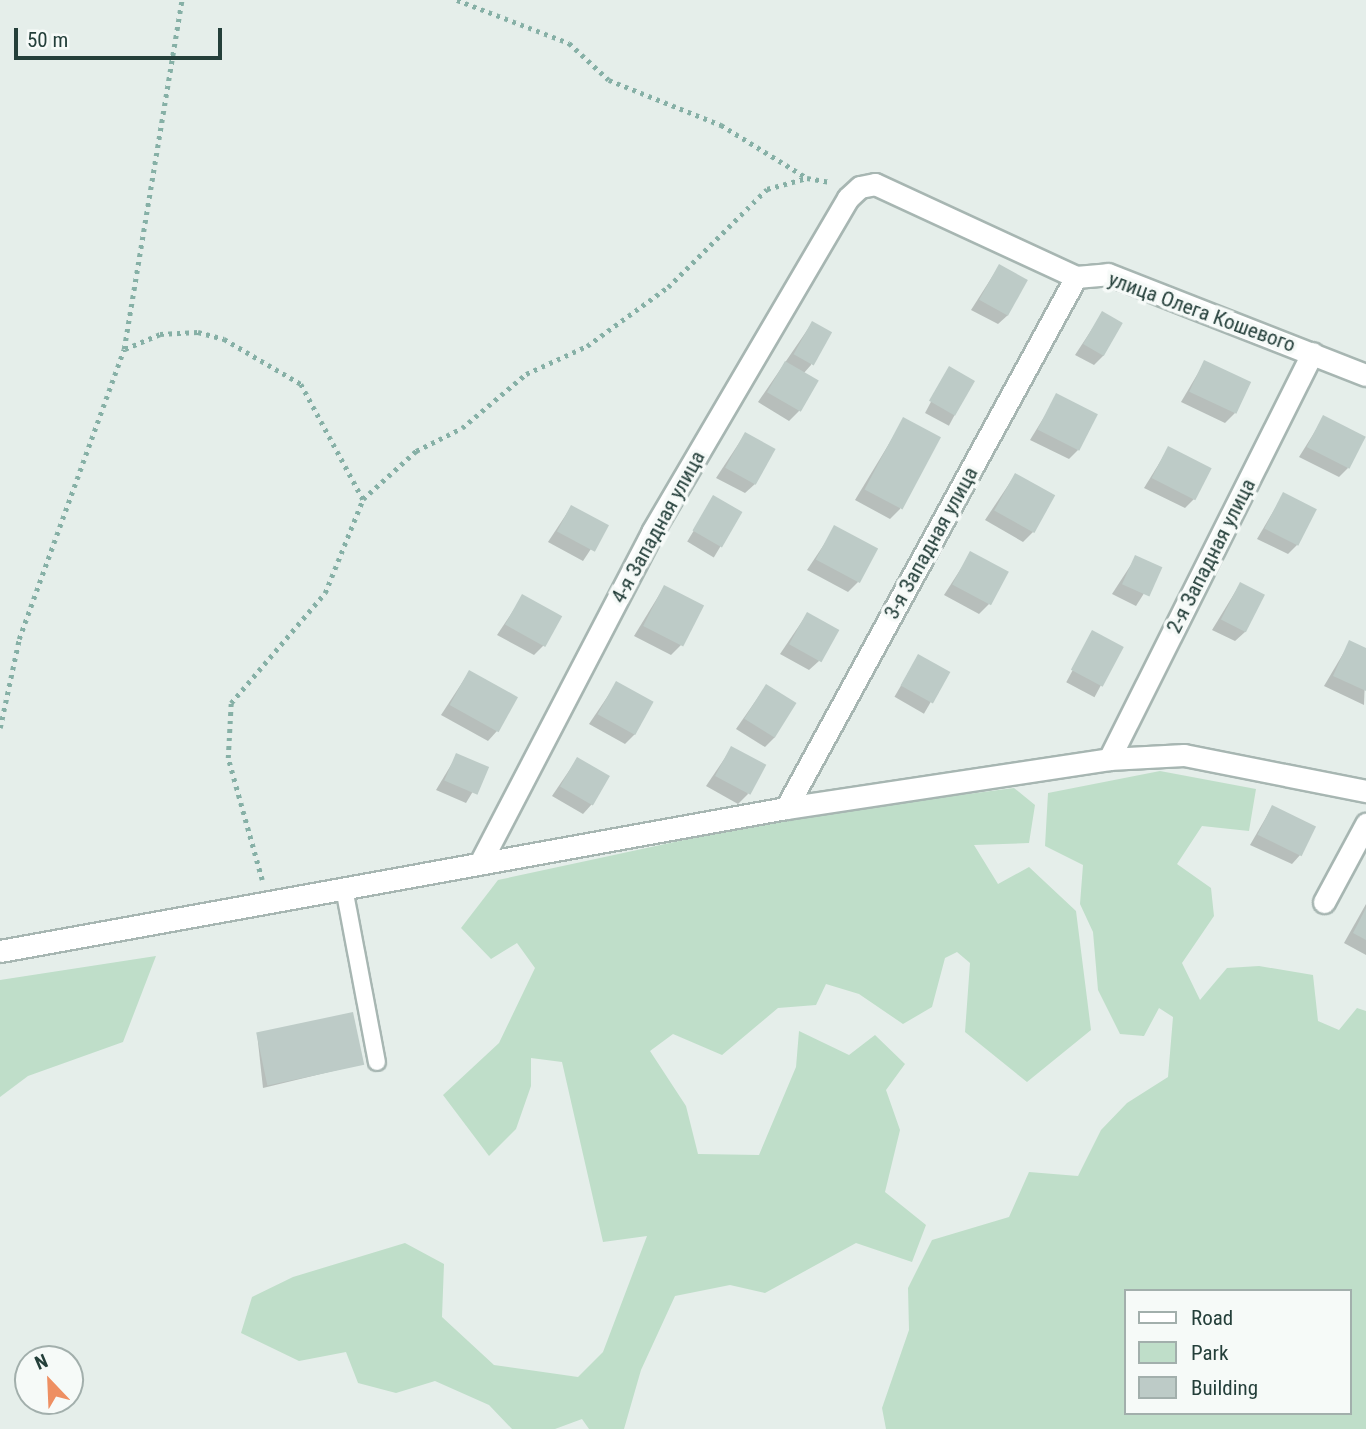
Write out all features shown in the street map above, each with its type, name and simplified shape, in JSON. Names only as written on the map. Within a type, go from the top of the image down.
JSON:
[{"type":"street","name":"улица Олега Кошевого","points":[[854,192],[875,184],[1076,277],[1108,274],[1366,375]]},
{"type":"street","name":"4-я Западная улица","points":[[480,863],[652,532],[854,192]]},
{"type":"street","name":"3-я Западная улица","points":[[786,808],[1076,277]]},
{"type":"street","name":"2-я Западная улица","points":[[1109,759],[1312,353]]},
{"type":"street","points":[[0,951],[786,808],[1109,759],[1184,755],[1366,792]]},
{"type":"street","points":[[1324,902],[1366,824]]},
{"type":"lane","points":[[344,887],[377,1062]]},
{"type":"path","points":[[0,728],[19,639],[124,349],[182,0]]},
{"type":"path","points":[[457,0],[569,43],[609,80],[721,125],[807,178],[854,192]]},
{"type":"path","points":[[267,902],[228,758],[232,704],[325,593],[363,499],[416,452],[462,428],[526,374],[587,346],[668,287],[767,189],[807,178]]},
{"type":"path","points":[[124,349],[160,334],[198,332],[224,339],[301,384],[363,499]]},
{"type":"green space","points":[[1160,771],[1256,789],[1249,831],[1202,826],[1177,864],[1211,888],[1214,916],[1182,963],[1200,1000],[1227,968],[1259,966],[1313,975],[1318,1021],[1339,1030],[1357,1008],[1366,1011],[1366,1429],[886,1429],[882,1408],[909,1330],[908,1288],[932,1240],[1009,1217],[1029,1172],[1078,1176],[1101,1130],[1127,1103],[1168,1077],[1173,1017],[1159,1008],[1144,1036],[1120,1034],[1098,990],[1093,932],[1080,904],[1083,865],[1045,846],[1048,793]]},
{"type":"green space","points":[[1014,788],[1035,805],[1029,843],[974,845],[998,884],[1029,867],[1076,911],[1091,1030],[1027,1082],[965,1032],[970,963],[957,952],[945,958],[932,1007],[903,1024],[859,994],[826,984],[816,1005],[778,1008],[722,1055],[673,1034],[650,1051],[686,1106],[698,1154],[759,1155],[796,1067],[799,1031],[849,1055],[875,1035],[905,1064],[886,1090],[900,1130],[885,1192],[926,1225],[912,1262],[856,1243],[765,1293],[730,1285],[675,1296],[641,1370],[624,1429],[589,1429],[582,1419],[555,1429],[512,1429],[489,1405],[435,1381],[396,1393],[358,1383],[346,1352],[299,1361],[241,1333],[252,1297],[293,1277],[405,1243],[444,1264],[442,1317],[494,1365],[578,1377],[603,1352],[647,1236],[603,1242],[562,1062],[531,1058],[531,1086],[516,1129],[489,1156],[443,1095],[499,1043],[535,968],[517,943],[491,959],[461,928],[498,880],[791,817]]},
{"type":"green space","points":[[156,956],[123,1042],[28,1076],[0,1097],[0,980]]},
{"type":"building","points":[[999,264],[1028,280],[1008,316],[979,300]]},
{"type":"building","points":[[1102,311],[1123,323],[1104,356],[1083,344]]},
{"type":"building","points":[[812,321],[832,332],[814,365],[794,354]]},
{"type":"building","points":[[1204,360],[1251,382],[1236,414],[1189,392]]},
{"type":"building","points":[[785,361],[819,380],[801,412],[767,392]]},
{"type":"building","points":[[949,366],[975,381],[955,416],[929,401]]},
{"type":"building","points":[[1056,393],[1098,414],[1079,451],[1037,430]]},
{"type":"building","points":[[1323,415],[1366,437],[1349,469],[1307,447]]},
{"type":"building","points":[[903,417],[941,437],[902,510],[865,489]]},
{"type":"building","points":[[745,432],[776,449],[756,485],[725,468]]},
{"type":"building","points":[[1168,446],[1212,468],[1195,500],[1152,478]]},
{"type":"building","points":[[1015,473],[1055,495],[1034,533],[994,511]]},
{"type":"building","points":[[1283,492],[1317,509],[1298,546],[1264,529]]},
{"type":"building","points":[[713,495],[742,512],[722,548],[692,531]]},
{"type":"building","points":[[571,505],[609,525],[595,552],[557,531]]},
{"type":"building","points":[[834,525],[878,548],[860,583],[816,559]]},
{"type":"building","points":[[970,551],[1009,572],[991,605],[952,585]]},
{"type":"building","points":[[1135,555],[1162,567],[1149,596],[1122,584]]},
{"type":"building","points":[[1240,582],[1265,595],[1246,632],[1221,619]]},
{"type":"building","points":[[664,585],[704,605],[683,646],[643,626]]},
{"type":"building","points":[[522,594],[562,616],[545,647],[505,625]]},
{"type":"building","points":[[807,612],[839,630],[821,662],[789,644]]},
{"type":"building","points":[[1092,630],[1124,647],[1103,687],[1071,670]]},
{"type":"building","points":[[1349,640],[1366,648],[1366,691],[1333,676]]},
{"type":"building","points":[[918,654],[950,672],[933,703],[901,685]]},
{"type":"building","points":[[469,670],[518,697],[499,732],[450,705]]},
{"type":"building","points":[[616,681],[654,702],[635,735],[598,714]]},
{"type":"building","points":[[766,684],[797,703],[775,738],[744,719]]},
{"type":"building","points":[[731,746],[766,765],[750,795],[715,776]]},
{"type":"building","points":[[456,753],[489,767],[477,795],[444,781]]},
{"type":"building","points":[[577,757],[610,776],[593,805],[560,786]]},
{"type":"building","points":[[1272,805],[1316,826],[1302,856],[1258,835]]},
{"type":"building","points":[[1366,908],[1366,940],[1353,933]]},
{"type":"building","points":[[353,1012],[364,1065],[267,1085],[256,1033]]}]
